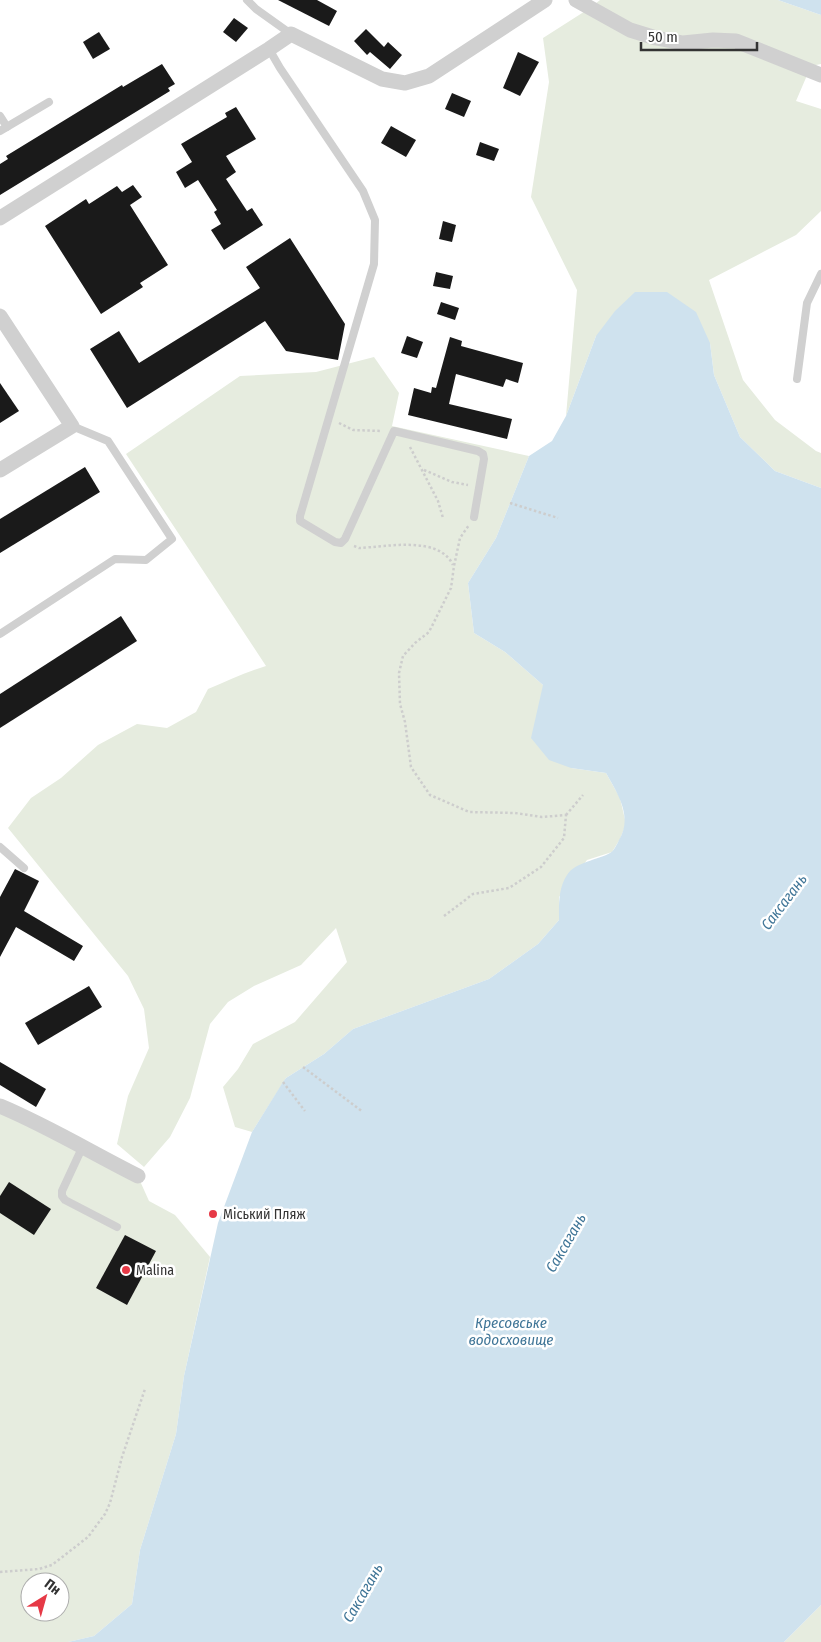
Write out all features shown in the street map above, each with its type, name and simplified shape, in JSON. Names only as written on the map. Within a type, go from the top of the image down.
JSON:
[{"type":"street","points":[[0,218],[291,34],[382,79],[405,83],[429,76],[545,0]]},
{"type":"street","points":[[576,0],[595,4],[630,30],[656,38],[683,44],[713,40],[736,41],[821,75]]},
{"type":"street","points":[[0,316],[72,426],[0,470]]},
{"type":"street","points":[[0,1106],[33,1120],[82,1148],[138,1176]]},
{"type":"lane","points":[[247,0],[291,34]]},
{"type":"lane","points":[[269,49],[363,191],[375,220],[374,264],[300,521],[335,542],[341,543],[345,539],[394,431],[478,451],[482,454],[484,459],[474,517]]},
{"type":"lane","points":[[0,116],[4,129],[48,102]]},
{"type":"lane","points":[[797,379],[807,303],[821,274]]},
{"type":"lane","points":[[0,634],[115,559],[146,560],[172,539],[108,440],[72,426]]},
{"type":"lane","points":[[0,847],[24,868]]},
{"type":"lane","points":[[82,1148],[62,1191],[62,1196],[65,1200],[116,1227]]},
{"type":"path","points":[[330,416],[343,426],[353,430],[380,431],[393,434]]},
{"type":"path","points":[[402,433],[438,501],[443,518]]},
{"type":"path","points":[[422,470],[452,482],[479,488]]},
{"type":"path","points":[[510,503],[558,518]]},
{"type":"path","points":[[474,517],[460,538],[454,566],[452,588],[437,618],[429,632],[403,656],[399,673],[400,704],[405,722],[411,767],[430,794],[469,812],[515,813],[542,817],[566,815]]},
{"type":"path","points":[[341,543],[359,548],[398,545],[428,547],[446,554],[454,566]]},
{"type":"path","points":[[444,916],[473,894],[509,888],[541,867],[564,838],[566,815],[583,795]]},
{"type":"path","points":[[304,1067],[364,1112]]},
{"type":"path","points":[[283,1082],[305,1111]]},
{"type":"path","points":[[0,1572],[39,1569],[52,1565],[88,1537],[105,1514],[110,1502],[122,1457],[145,1390]]},
{"type":"shaded area","points":[[600,0],[778,0],[821,15],[821,64],[811,66],[796,101],[821,109],[821,211],[796,235],[709,280],[743,380],[775,420],[821,453],[821,488],[775,471],[740,437],[714,375],[710,343],[596,336],[566,416],[577,290],[531,197],[549,82],[543,38]]},
{"type":"shaded area","points":[[374,357],[399,393],[392,426],[529,456],[496,538],[468,583],[474,633],[505,652],[543,685],[571,768],[606,773],[620,798],[626,824],[612,852],[587,860],[559,897],[559,920],[538,944],[489,979],[353,1029],[324,1054],[286,1078],[252,1132],[235,1127],[223,1087],[238,1069],[253,1044],[295,1022],[347,962],[336,928],[301,965],[254,986],[228,1002],[210,1024],[190,1098],[170,1137],[144,1167],[117,1144],[128,1096],[149,1048],[144,1009],[128,976],[8,828],[31,798],[61,778],[98,745],[137,724],[167,728],[196,712],[208,689],[266,666],[126,454],[240,376],[316,372]]},
{"type":"shaded area","points":[[0,1106],[140,1181],[149,1201],[175,1215],[210,1257],[184,1376],[176,1434],[140,1550],[132,1604],[94,1636],[68,1642],[0,1642]]},
{"type":"shaded area","points":[[821,1605],[821,1642],[784,1642]]},
{"type":"water","points":[[778,0],[821,0],[821,15]]},
{"type":"water","name":"Кресовське водосховище","points":[[635,292],[667,292],[696,312],[710,343],[714,375],[740,437],[775,471],[821,488],[821,1605],[784,1642],[68,1642],[94,1636],[132,1604],[140,1550],[176,1434],[184,1376],[218,1223],[252,1132],[283,1082],[286,1078],[324,1054],[353,1029],[489,979],[538,944],[559,920],[561,891],[567,875],[575,867],[611,852],[623,831],[625,823],[622,806],[606,773],[571,768],[549,760],[531,738],[543,685],[505,652],[474,633],[468,583],[496,538],[529,456],[552,441],[566,416],[596,336],[615,311]]},
{"type":"building","points":[[278,0],[317,0],[337,11],[329,26]]},
{"type":"building","points":[[234,18],[248,28],[236,42],[223,32]]},
{"type":"building","points":[[366,29],[384,47],[388,42],[402,55],[390,69],[370,52],[367,55],[354,41]]},
{"type":"building","points":[[99,32],[110,49],[93,59],[83,42]]},
{"type":"building","points":[[518,52],[539,62],[520,96],[503,88]]},
{"type":"building","points":[[162,64],[175,84],[168,88],[170,91],[0,195],[0,164],[8,159],[6,156],[122,85],[123,87]]},
{"type":"building","points":[[452,93],[471,101],[464,117],[445,109]]},
{"type":"building","points":[[236,107],[256,139],[226,156],[236,172],[226,179],[247,211],[252,208],[263,225],[224,250],[211,230],[221,224],[214,212],[217,210],[198,180],[185,188],[176,172],[192,162],[181,144],[227,117],[225,113]]},
{"type":"building","points":[[391,126],[416,140],[406,157],[381,143]]},
{"type":"building","points":[[480,142],[499,149],[494,161],[476,155]]},
{"type":"building","points":[[133,185],[142,197],[130,205],[168,265],[140,283],[143,287],[101,314],[45,226],[86,199],[89,204],[117,186],[122,192]]},
{"type":"building","points":[[443,221],[456,225],[452,242],[439,239]]},
{"type":"building","points":[[290,238],[345,324],[338,360],[286,351],[265,321],[127,408],[90,349],[119,331],[139,363],[260,288],[246,267]]},
{"type":"building","points":[[436,272],[453,276],[450,289],[433,286]]},
{"type":"building","points":[[441,302],[459,308],[455,320],[437,314]]},
{"type":"building","points":[[407,336],[423,342],[417,358],[401,353]]},
{"type":"building","points":[[450,337],[462,341],[461,346],[523,363],[518,383],[506,379],[503,387],[456,374],[449,404],[512,419],[507,439],[408,415],[414,388],[431,393],[432,387],[436,388]]},
{"type":"building","points":[[0,383],[19,411],[0,423]]},
{"type":"building","points":[[85,467],[100,492],[0,553],[0,519]]},
{"type":"building","points":[[121,616],[137,641],[0,728],[0,694]]},
{"type":"building","points":[[15,869],[39,881],[24,911],[83,946],[74,961],[16,927],[0,957],[0,897]]},
{"type":"building","points":[[89,986],[102,1007],[38,1045],[25,1023]]},
{"type":"building","points":[[0,1062],[46,1089],[36,1107],[0,1085]]},
{"type":"building","points":[[9,1182],[51,1209],[34,1235],[0,1213],[0,1196]]},
{"type":"building","name":"Malina","points":[[125,1235],[156,1251],[127,1305],[96,1288]]},
{"type":"place","name":"Міський Пляж","points":[[213,1214]]},
{"type":"place","name":"Malina","points":[[126,1270]]},
{"type":"water label","name":"Саксагань","points":[[784,902]]},
{"type":"water label","name":"Саксагань","points":[[566,1243]]},
{"type":"water label","name":"Саксагань","points":[[363,1593]]}]
